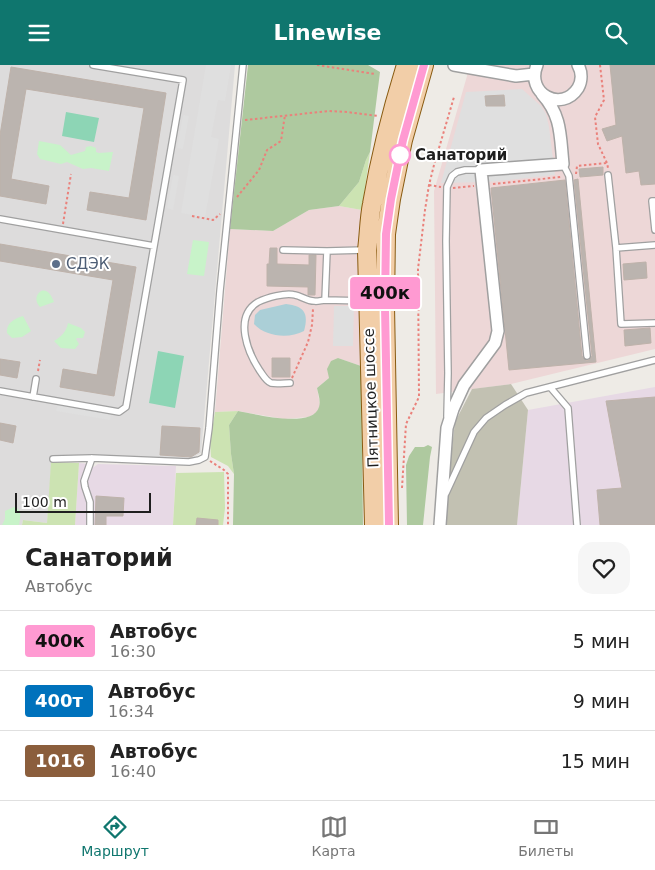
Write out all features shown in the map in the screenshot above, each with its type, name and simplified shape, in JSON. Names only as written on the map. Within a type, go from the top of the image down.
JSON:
[{"type":"main road","name":"Пятницкое шоссе","points":[[374,525],[367,250],[372,205],[381,159],[406,65]]},
{"type":"main road","name":"Пятницкое шоссе","points":[[389,525],[385,306],[386,234],[403,140],[424,65]]},
{"type":"street","points":[[454,65],[516,76],[536,69],[535,81],[538,88],[549,102],[560,124]]},
{"type":"street","points":[[440,525],[447,428],[464,385],[495,343],[498,331],[482,170],[563,164],[560,124],[563,112],[580,83],[581,76],[578,65]]},
{"type":"street","points":[[542,94],[549,98],[563,99],[576,91]]},
{"type":"lane","points":[[0,391],[119,412],[126,407],[183,80],[93,65]]},
{"type":"lane","points":[[53,459],[92,458],[189,462],[205,457],[243,65]]},
{"type":"lane","points":[[563,164],[569,176],[587,356]]},
{"type":"lane","points":[[447,428],[447,187],[452,176],[457,172],[482,170]]},
{"type":"lane","points":[[608,175],[622,324],[655,323]]},
{"type":"lane","points":[[655,201],[652,201],[655,230]]},
{"type":"lane","points":[[0,219],[154,246]]},
{"type":"lane","points":[[616,249],[655,245]]},
{"type":"lane","points":[[283,250],[367,250]]},
{"type":"lane","points":[[325,300],[327,251]]},
{"type":"lane","points":[[290,383],[270,383],[254,362],[245,335],[248,312],[252,306],[275,296],[294,294],[314,301],[368,301]]},
{"type":"lane","points":[[442,501],[474,432],[486,418],[505,405],[526,393],[655,360]]},
{"type":"lane","points":[[33,397],[36,379]]},
{"type":"lane","points":[[550,387],[568,408],[577,525]]},
{"type":"lane","points":[[90,525],[90,502],[84,481],[92,458]]},
{"type":"path","points":[[317,65],[376,73]]},
{"type":"path","points":[[600,65],[604,100],[595,117],[598,144],[607,163],[608,175]]},
{"type":"path","points":[[402,489],[406,424],[419,397],[418,269],[429,185],[454,97]]},
{"type":"path","points":[[237,121],[329,111],[378,116],[377,124]]},
{"type":"path","points":[[192,216],[213,219],[229,208],[259,170],[267,150],[281,141],[285,115]]},
{"type":"path","points":[[429,185],[447,187],[482,185],[569,176],[576,175],[577,166],[607,163]]},
{"type":"path","points":[[62,230],[71,174]]},
{"type":"path","points":[[290,383],[308,341],[312,325],[314,301]]},
{"type":"path","points":[[36,379],[40,360]]},
{"type":"path","points":[[205,457],[208,461],[224,469],[228,474],[228,525]]},
{"type":"shaded area","points":[[0,65],[235,65],[201,453],[192,458],[52,457],[47,523],[23,520],[22,525],[0,525]]},
{"type":"shaded area","points":[[206,65],[231,65],[225,101],[218,100],[211,137],[219,139],[205,217],[181,213]]},
{"type":"shaded area","points":[[469,65],[655,65],[655,349],[511,384],[436,394],[434,191]]},
{"type":"shaded area","points":[[522,89],[541,106],[546,114],[555,175],[488,182],[441,183],[466,92]]},
{"type":"shaded area","points":[[183,115],[189,116],[183,149],[177,148]]},
{"type":"shaded area","points":[[173,175],[179,176],[173,210],[167,208]]},
{"type":"shaded area","points":[[339,206],[362,210],[359,243],[361,366],[338,358],[329,378],[317,388],[320,405],[317,413],[308,417],[284,419],[238,411],[215,412],[230,229],[273,231],[309,210]]},
{"type":"shaded area","points":[[334,306],[354,306],[353,346],[333,346]]},
{"type":"shaded area","points":[[511,384],[528,410],[517,525],[446,525],[455,422],[472,389]]},
{"type":"shaded area","points":[[655,387],[655,525],[517,525],[528,410]]},
{"type":"shaded area","points":[[58,404],[111,414],[110,420],[56,411]]},
{"type":"shaded area","points":[[79,463],[90,464],[94,467],[98,464],[176,466],[173,525],[75,525]]},
{"type":"green space","points":[[248,65],[368,65],[380,72],[370,152],[359,182],[339,206],[309,210],[273,231],[230,229]]},
{"type":"green space","points":[[66,112],[99,118],[94,142],[62,136]]},
{"type":"green space","points":[[39,141],[60,145],[71,155],[85,151],[86,147],[91,146],[96,148],[96,152],[99,153],[113,152],[109,171],[91,168],[83,169],[67,162],[61,164],[40,159],[37,154]]},
{"type":"green space","points":[[370,152],[362,210],[339,206],[359,182]]},
{"type":"green space","points":[[193,240],[209,242],[204,276],[187,274]]},
{"type":"green space","points":[[41,291],[47,292],[54,302],[40,307],[36,299]]},
{"type":"green space","points":[[23,316],[31,331],[22,337],[12,338],[7,333],[9,324]]},
{"type":"green space","points":[[68,323],[81,328],[85,332],[83,338],[76,339],[79,344],[75,349],[61,348],[54,341],[63,333]]},
{"type":"green space","points":[[158,351],[184,356],[175,408],[149,403]]},
{"type":"green space","points":[[338,358],[361,366],[363,525],[233,525],[234,474],[229,425],[238,411],[295,419],[314,414],[320,405],[317,388],[329,378],[327,369],[331,361]]},
{"type":"green space","points":[[238,411],[229,425],[234,474],[228,466],[211,457],[210,442],[215,412]]},
{"type":"green space","points":[[428,445],[432,447],[423,525],[407,525],[406,465],[415,447]]},
{"type":"green space","points":[[51,462],[79,463],[75,525],[22,525],[23,520],[47,523]]},
{"type":"green space","points":[[224,472],[225,508],[223,525],[173,525],[176,473]]},
{"type":"green space","points":[[14,507],[20,512],[19,525],[2,525],[5,519],[5,511]]},
{"type":"water","points":[[286,304],[297,307],[304,312],[306,319],[304,331],[285,336],[265,332],[254,324],[255,315],[260,310]]},
{"type":"building","points":[[610,65],[655,65],[655,184],[641,185],[639,171],[626,173],[622,136],[607,141],[602,129],[616,125]]},
{"type":"building","points":[[11,67],[166,93],[146,220],[87,210],[90,192],[129,198],[144,108],[26,89],[11,179],[49,186],[46,204],[0,196],[0,135]]},
{"type":"building","points":[[504,95],[505,106],[486,106],[485,96]]},
{"type":"building","points":[[603,167],[603,175],[580,177],[579,169]]},
{"type":"building","points":[[578,179],[596,362],[509,370],[491,188],[565,180],[582,356],[587,361],[592,356],[574,180]]},
{"type":"building","points":[[0,244],[136,267],[114,396],[60,387],[63,369],[97,375],[113,280],[0,261]]},
{"type":"building","points":[[270,248],[277,248],[277,264],[309,265],[309,255],[316,255],[315,295],[308,295],[308,287],[267,286],[267,264],[269,264]]},
{"type":"building","points":[[646,262],[647,278],[624,280],[623,264]]},
{"type":"building","points":[[650,328],[651,343],[625,346],[624,330]]},
{"type":"building","points":[[272,358],[290,358],[290,377],[272,377]]},
{"type":"building","points":[[0,359],[20,362],[17,378],[0,375]]},
{"type":"building","points":[[655,397],[655,525],[600,525],[597,490],[622,488],[606,401]]},
{"type":"building","points":[[0,423],[16,426],[13,443],[0,440]]},
{"type":"building","points":[[162,426],[200,428],[199,452],[191,457],[160,455]]},
{"type":"building","points":[[96,496],[124,498],[123,516],[106,516],[106,525],[95,525]]},
{"type":"building","points":[[197,518],[218,520],[218,525],[196,525]]},
{"type":"bus line","name":"400к","points":[[389,525],[385,306],[386,234],[403,140],[424,65]]},
{"type":"place","name":"Санаторий","points":[[400,155]]},
{"type":"place","name":"СДЭК","points":[[56,264]]}]
